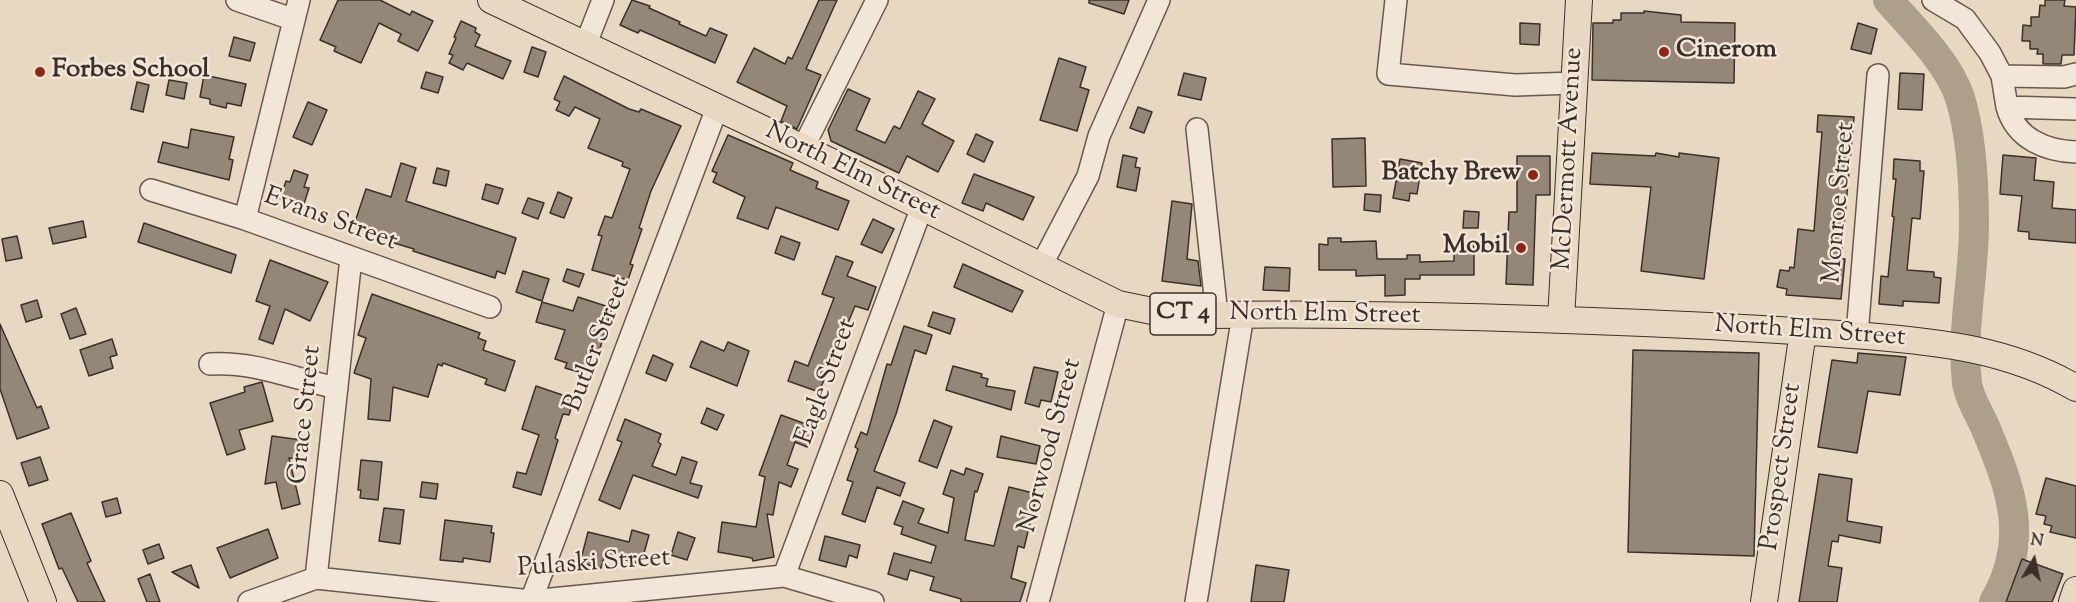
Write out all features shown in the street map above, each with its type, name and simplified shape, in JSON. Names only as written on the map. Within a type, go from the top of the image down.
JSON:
[{"type":"main road","name":"North Elm Street","points":[[491,0],[803,148],[1118,304],[1157,312],[1217,315],[1561,319],[1803,331],[1944,342],[2064,371],[2076,388]]},
{"type":"main road","name":"McDermott Avenue","points":[[1561,319],[1578,0]]},
{"type":"main road","name":"Prospect Street","points":[[1764,602],[1803,331]]},
{"type":"main road","points":[[0,494],[43,602]]},
{"type":"main road","points":[[2072,602],[2076,590]]},
{"type":"street","points":[[237,0],[296,10],[245,219]]},
{"type":"street","points":[[585,46],[603,0]]},
{"type":"street","points":[[803,148],[877,0]]},
{"type":"street","points":[[1041,266],[1088,176],[1099,136],[1159,0]]},
{"type":"street","points":[[1396,0],[1388,74],[1515,85],[1574,83]]},
{"type":"street","points":[[1933,0],[1965,19],[2002,76],[2007,107],[2013,122],[2021,132],[2054,151],[2076,152]]},
{"type":"street","points":[[2002,76],[2064,77],[2076,74]]},
{"type":"street","name":"Monroe Street","points":[[1857,335],[1878,75]]},
{"type":"street","points":[[2007,107],[2076,109]]},
{"type":"street","name":"Butler Street","points":[[531,601],[717,108]]},
{"type":"street","points":[[1197,129],[1217,315]]},
{"type":"street","name":"Evans Street","points":[[151,190],[245,219],[490,307]]},
{"type":"street","name":"Eagle Street","points":[[784,576],[922,207]]},
{"type":"street","name":"Grace Street","points":[[316,578],[351,258]]},
{"type":"street","name":"Norwood Street","points":[[1038,602],[1118,304]]},
{"type":"street","points":[[1196,602],[1243,315]]},
{"type":"street","points":[[210,364],[229,362],[261,367],[337,388]]},
{"type":"street","name":"Pulaski Street","points":[[249,602],[316,578],[531,601],[705,593],[784,576],[873,602]]},
{"type":"building","points":[[338,0],[380,0],[410,15],[412,11],[433,21],[418,51],[398,41],[401,34],[379,23],[361,63],[334,51],[336,47],[320,40]]},
{"type":"building","points":[[632,0],[650,6],[649,8],[706,36],[710,28],[727,35],[715,63],[640,30],[638,33],[620,25]]},
{"type":"building","points":[[819,0],[837,0],[806,69],[821,75],[797,129],[781,121],[787,106],[737,82],[754,48],[785,64],[788,57],[792,59]]},
{"type":"building","points":[[1089,0],[1129,0],[1124,14],[1089,3]]},
{"type":"building","points":[[2045,0],[2065,0],[2064,6],[2076,7],[2074,55],[2062,55],[2061,64],[2043,64],[2043,54],[2037,54],[2038,49],[2030,49],[2030,41],[2022,41],[2023,25],[2031,26],[2031,17],[2039,17],[2040,5],[2045,6]]},
{"type":"building","name":"Cinerom","points":[[1644,11],[1681,15],[1681,22],[1735,23],[1734,83],[1592,80],[1593,23],[1613,23],[1613,20],[1621,20],[1621,13],[1644,13]]},
{"type":"building","points":[[461,21],[476,28],[475,32],[480,35],[475,46],[511,61],[503,79],[467,63],[463,70],[449,63],[453,55],[449,54]]},
{"type":"building","points":[[1520,23],[1540,24],[1539,45],[1520,44]]},
{"type":"building","points":[[1858,23],[1877,29],[1871,54],[1851,49]]},
{"type":"building","points":[[234,37],[255,43],[250,61],[229,56]]},
{"type":"building","points":[[532,47],[546,52],[538,77],[524,72]]},
{"type":"building","points":[[1059,58],[1086,67],[1080,87],[1089,90],[1077,131],[1040,120]]},
{"type":"building","points":[[426,72],[443,77],[438,93],[421,88]]},
{"type":"building","points":[[1184,73],[1206,78],[1201,100],[1178,95]]},
{"type":"building","points":[[1900,73],[1924,74],[1922,110],[1898,109]]},
{"type":"building","points":[[204,75],[246,84],[241,106],[227,103],[226,108],[210,104],[210,99],[200,97]]},
{"type":"building","points":[[564,76],[629,109],[639,112],[641,109],[681,126],[651,191],[639,228],[642,229],[630,264],[633,265],[628,280],[592,270],[602,236],[598,235],[605,216],[612,218],[630,169],[622,166],[623,162],[588,148],[600,119],[575,107],[569,116],[556,110],[560,102],[554,99]]},
{"type":"building","points":[[169,80],[187,83],[184,99],[166,95]]},
{"type":"building","points":[[137,82],[149,85],[143,112],[131,109]]},
{"type":"building","points":[[848,89],[870,99],[856,130],[885,143],[894,126],[900,129],[918,91],[935,99],[922,124],[954,141],[938,172],[907,156],[899,173],[831,141],[828,130]]},
{"type":"building","points":[[308,102],[327,110],[312,145],[293,137]]},
{"type":"building","points":[[1138,107],[1152,112],[1144,133],[1130,128]]},
{"type":"building","points":[[1818,115],[1854,117],[1841,259],[1845,259],[1841,299],[1786,295],[1787,289],[1777,287],[1780,270],[1789,271],[1790,267],[1794,268],[1798,229],[1814,231],[1822,132],[1817,132]]},
{"type":"building","points":[[191,129],[234,137],[229,159],[233,160],[229,180],[158,162],[163,142],[188,148]]},
{"type":"building","points":[[976,134],[993,142],[984,162],[967,154]]},
{"type":"building","points":[[728,135],[793,163],[790,170],[818,182],[816,188],[849,201],[838,230],[776,207],[768,229],[737,218],[745,197],[713,182],[717,173],[712,171]]},
{"type":"building","points":[[1365,138],[1366,186],[1333,187],[1332,139]]},
{"type":"building","points":[[1592,153],[1655,156],[1656,153],[1679,157],[1679,153],[1719,158],[1704,279],[1641,271],[1651,187],[1590,184]]},
{"type":"building","points":[[1123,155],[1137,158],[1135,167],[1140,168],[1136,191],[1117,187]]},
{"type":"building","points":[[2003,155],[2036,158],[2034,180],[2054,182],[2052,208],[2076,210],[2076,243],[2029,239],[2029,232],[2018,231],[2022,196],[2000,194]]},
{"type":"building","points":[[1517,156],[1550,156],[1550,195],[1536,195],[1533,285],[1506,284],[1509,212],[1517,212]]},
{"type":"building","points":[[1400,159],[1422,163],[1417,194],[1410,193],[1409,201],[1393,198]]},
{"type":"building","points":[[1894,159],[1920,161],[1920,171],[1924,171],[1920,219],[1912,218],[1907,270],[1934,272],[1934,277],[1941,278],[1939,303],[1903,301],[1903,306],[1879,304],[1881,276],[1888,277],[1896,179],[1893,179]]},
{"type":"building","points":[[401,163],[416,168],[406,201],[516,238],[505,274],[497,271],[495,278],[413,251],[414,249],[384,240],[386,236],[354,225],[366,189],[391,197]]},
{"type":"building","points":[[437,168],[449,171],[446,186],[433,183]]},
{"type":"building","points":[[294,170],[308,175],[304,187],[309,188],[303,207],[280,199],[286,181],[290,182]]},
{"type":"building","points":[[974,174],[1034,197],[1023,220],[986,203],[983,211],[962,203]]},
{"type":"building","points":[[486,184],[503,189],[498,204],[482,199]]},
{"type":"building","points":[[558,192],[572,198],[564,218],[550,213]]},
{"type":"building","points":[[1365,194],[1381,195],[1380,212],[1364,210]]},
{"type":"building","points":[[528,198],[544,203],[538,219],[522,213]]},
{"type":"building","points":[[1172,201],[1192,204],[1187,259],[1198,261],[1201,286],[1162,281]]},
{"type":"building","points":[[1464,211],[1479,212],[1478,228],[1463,228]]},
{"type":"building","points":[[873,219],[894,229],[882,253],[861,244]]},
{"type":"building","points":[[83,221],[86,237],[53,244],[49,228]]},
{"type":"building","points":[[144,223],[236,255],[231,273],[138,242]]},
{"type":"building","points":[[17,236],[22,258],[6,261],[2,239]]},
{"type":"building","points":[[781,236],[800,243],[794,260],[775,253]]},
{"type":"building","points":[[1328,238],[1341,238],[1341,242],[1376,241],[1377,259],[1407,259],[1407,255],[1420,255],[1420,262],[1454,261],[1454,253],[1458,253],[1458,242],[1474,242],[1474,275],[1420,275],[1420,279],[1405,279],[1405,295],[1385,296],[1385,275],[1356,276],[1356,270],[1319,270],[1319,244],[1328,245]]},
{"type":"building","points":[[836,256],[853,262],[847,276],[876,287],[868,310],[855,306],[819,392],[788,381],[795,361],[808,366],[834,298],[822,294]]},
{"type":"building","points":[[270,260],[328,282],[310,321],[285,309],[273,344],[259,339],[270,306],[256,301]]},
{"type":"building","points":[[963,264],[1023,291],[1012,312],[954,287]]},
{"type":"building","points":[[1265,267],[1290,268],[1289,291],[1263,290]]},
{"type":"building","points":[[567,269],[584,274],[579,287],[563,281]]},
{"type":"building","points":[[523,271],[549,279],[542,301],[516,292]]},
{"type":"building","points":[[372,294],[480,333],[478,338],[486,341],[483,350],[515,361],[505,391],[485,384],[487,379],[443,363],[442,366],[438,364],[428,397],[393,387],[390,421],[368,419],[371,379],[354,373],[366,338],[358,335]]},
{"type":"building","points":[[578,297],[612,308],[593,372],[581,368],[579,372],[565,368],[567,363],[555,359],[565,330],[536,322],[542,302],[573,311]]},
{"type":"building","points":[[37,300],[42,317],[26,322],[21,305]]},
{"type":"building","points":[[76,308],[86,334],[70,339],[61,314]]},
{"type":"building","points":[[933,312],[955,319],[950,334],[928,326]]},
{"type":"building","points":[[0,324],[37,408],[41,406],[49,428],[17,439],[0,389]]},
{"type":"building","points":[[904,326],[932,335],[926,354],[915,350],[896,414],[874,471],[905,483],[900,496],[877,487],[865,522],[842,514],[853,482],[847,480],[858,449],[855,447],[861,432],[867,435],[887,364],[891,365]]},
{"type":"building","points":[[112,339],[117,355],[110,357],[113,368],[89,376],[80,350]]},
{"type":"building","points":[[701,341],[724,351],[728,342],[749,351],[737,386],[690,367]]},
{"type":"building","points":[[1633,350],[1759,353],[1754,556],[1628,552]]},
{"type":"building","points":[[1858,353],[1906,357],[1900,395],[1868,391],[1857,453],[1818,447],[1832,360],[1857,363]]},
{"type":"building","points":[[653,355],[673,364],[666,381],[646,373]]},
{"type":"building","points":[[953,366],[982,374],[981,377],[988,379],[986,386],[1015,391],[1011,410],[946,390]]},
{"type":"building","points":[[1034,367],[1058,372],[1051,402],[1041,400],[1039,407],[1025,403]]},
{"type":"building","points":[[262,382],[273,421],[239,430],[245,449],[227,455],[210,403],[245,392],[244,387]]},
{"type":"building","points":[[536,386],[574,399],[569,415],[563,414],[555,438],[558,440],[541,495],[513,487],[517,472],[526,474],[539,435],[522,429]]},
{"type":"building","points":[[707,408],[724,415],[717,430],[701,423]]},
{"type":"building","points":[[781,415],[814,427],[807,447],[795,442],[787,465],[798,469],[791,487],[779,482],[773,515],[767,514],[774,557],[753,561],[752,558],[718,552],[722,522],[756,527],[765,477],[759,475]]},
{"type":"building","points":[[625,419],[661,434],[658,442],[661,444],[652,466],[676,475],[682,457],[697,462],[690,483],[702,486],[698,498],[633,475],[620,509],[599,500],[622,442],[617,440]]},
{"type":"building","points":[[934,420],[952,427],[937,468],[919,461]]},
{"type":"building","points":[[272,436],[301,440],[299,459],[289,458],[300,504],[282,509],[276,482],[265,484]]},
{"type":"building","points":[[1001,436],[1040,446],[1036,464],[997,457]]},
{"type":"building","points":[[40,457],[48,480],[29,486],[21,463]]},
{"type":"building","points":[[361,460],[382,462],[378,500],[360,498],[361,490],[358,490]]},
{"type":"building","points":[[966,468],[983,474],[977,492],[975,491],[965,540],[994,546],[1009,487],[1037,494],[1024,548],[1018,546],[1011,578],[1026,583],[1020,602],[961,602],[961,599],[930,590],[934,577],[910,570],[907,580],[888,574],[894,553],[931,563],[936,546],[901,534],[903,527],[894,524],[903,501],[924,509],[918,523],[948,533],[954,498],[943,494],[951,470],[964,475]]},
{"type":"building","points":[[1819,474],[1852,479],[1847,521],[1882,527],[1880,543],[1839,535],[1838,542],[1832,541],[1828,566],[1842,568],[1837,602],[1799,602]]},
{"type":"building","points":[[2046,478],[2076,486],[2076,538],[2050,532],[2052,526],[2044,524],[2046,516],[2036,514]]},
{"type":"building","points":[[422,482],[438,484],[436,499],[420,497]]},
{"type":"building","points":[[117,498],[121,513],[106,517],[102,502]]},
{"type":"building","points":[[384,508],[404,510],[400,544],[379,541]]},
{"type":"building","points":[[71,513],[91,561],[87,563],[105,602],[78,602],[62,568],[59,569],[42,524]]},
{"type":"building","points":[[445,520],[492,526],[491,533],[494,533],[490,562],[463,558],[463,562],[440,560]]},
{"type":"building","points":[[268,529],[278,558],[230,578],[217,548]]},
{"type":"building","points":[[632,530],[649,535],[641,564],[605,554],[601,568],[580,563],[588,532],[629,542]]},
{"type":"building","points":[[678,532],[695,538],[687,560],[671,555]]},
{"type":"building","points":[[825,536],[860,545],[857,558],[849,555],[846,567],[819,560]]},
{"type":"building","points":[[159,544],[164,558],[148,564],[143,550]]},
{"type":"building","points":[[2022,559],[2063,574],[2052,602],[2006,602]]},
{"type":"building","points":[[191,565],[199,588],[172,572]]},
{"type":"building","points":[[1256,565],[1289,570],[1284,602],[1251,602]]},
{"type":"building","points":[[150,574],[160,602],[147,602],[138,579]]},
{"type":"waterway","points":[[1888,0],[1929,46],[1955,85],[1964,113],[1970,144],[1974,224],[1966,343],[1967,383],[2003,473],[2013,516],[2012,558],[1994,602]]},
{"type":"place","name":"Cinerom","points":[[1664,52]]},
{"type":"place","name":"Forbes School","points":[[40,72]]},
{"type":"place","name":"Batchy Brew","points":[[1533,175]]},
{"type":"place","name":"Mobil","points":[[1521,248]]}]
